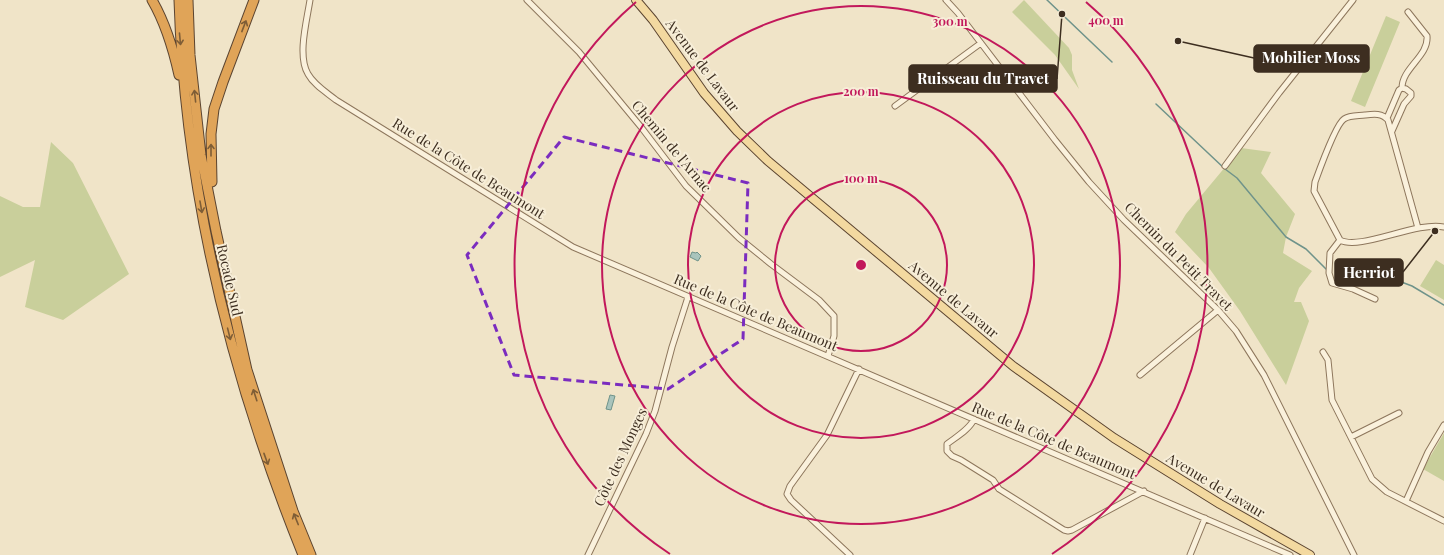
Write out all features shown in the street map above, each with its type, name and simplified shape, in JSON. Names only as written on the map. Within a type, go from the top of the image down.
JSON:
[{"type":"highway","points":[[152,0],[162,18],[173,48],[188,117]]},
{"type":"highway","name":"Rocade Sud","points":[[179,0],[180,36],[194,169],[209,254],[229,338],[255,426],[303,555]]},
{"type":"highway","name":"Rocade Sud","points":[[188,0],[190,55],[202,155],[216,231],[247,370],[293,511],[311,555]]},
{"type":"highway","points":[[216,231],[211,169],[211,134],[214,109],[254,0]]},
{"type":"main road","name":"Avenue de Lavaur","points":[[636,0],[653,20],[704,93],[737,131],[768,161],[1013,366],[1114,438],[1220,504],[1310,555]]},
{"type":"street","name":"Rue de la Côte de Beaumont","points":[[310,0],[303,43],[303,62],[308,74],[316,84],[336,100],[573,247],[1290,555]]},
{"type":"street","name":"Chemin de l'Arnac","points":[[527,0],[579,52],[641,127],[686,186],[739,238],[819,300],[834,316],[834,336],[828,356]]},
{"type":"street","name":"Chemin du Petit Travet","points":[[946,0],[958,13],[1055,140],[1093,186],[1124,220],[1218,310],[1240,336],[1264,375],[1354,555]]},
{"type":"street","points":[[1225,166],[1279,93],[1354,0]]},
{"type":"street","points":[[1387,118],[1410,68],[1422,52],[1427,39],[1427,36],[1408,12]]},
{"type":"street","points":[[895,106],[982,44]]},
{"type":"street","points":[[1392,131],[1404,104],[1411,96],[1406,89],[1402,88]]},
{"type":"street","points":[[1418,228],[1392,131],[1387,118],[1376,114],[1351,116],[1342,120],[1314,182],[1314,191],[1340,240],[1348,242],[1372,240],[1418,228],[1444,226]]},
{"type":"street","points":[[1340,240],[1330,254],[1329,273],[1332,283],[1374,299]]},
{"type":"street","name":"Côte des Monges","points":[[588,555],[646,434],[655,411],[672,347],[688,297]]},
{"type":"street","points":[[1140,375],[1218,310]]},
{"type":"street","points":[[1323,352],[1328,360],[1332,400],[1372,479],[1387,492],[1444,521]]},
{"type":"street","points":[[850,555],[796,505],[789,498],[788,494],[790,486],[827,435],[859,370]]},
{"type":"street","points":[[1351,437],[1399,413]]},
{"type":"street","points":[[974,418],[962,432],[947,444],[947,451],[952,456],[993,480],[999,489],[1064,530],[1072,530],[1144,491]]},
{"type":"street","points":[[1406,501],[1428,452],[1444,425]]},
{"type":"street","points":[[1190,555],[1205,518]]},
{"type":"highlighted area","points":[[564,137],[748,183],[743,339],[668,389],[514,375],[467,255]]},
{"type":"green space","points":[[1024,0],[1069,48],[1072,55],[1072,70],[1079,89],[1055,55],[1012,12]]},
{"type":"green space","points":[[1386,16],[1400,22],[1365,107],[1351,101]]},
{"type":"green space","points":[[51,142],[73,163],[129,274],[63,320],[25,307],[35,260],[0,277],[0,196],[23,207],[40,207]]},
{"type":"green space","points":[[1241,148],[1271,152],[1261,173],[1295,214],[1286,237],[1283,253],[1312,271],[1299,288],[1294,302],[1301,302],[1309,321],[1286,385],[1240,311],[1209,268],[1175,232],[1186,214]]},
{"type":"green space","points":[[1436,260],[1444,265],[1444,300],[1420,286]]},
{"type":"green space","points":[[1444,433],[1444,481],[1423,469]]},
{"type":"water","points":[[692,252],[697,252],[701,256],[698,261],[690,257]]},
{"type":"water","points":[[610,395],[615,396],[611,410],[606,409]]},
{"type":"waterway","points":[[1047,0],[1112,62]]},
{"type":"waterway","points":[[1156,104],[1225,169],[1237,178],[1286,237],[1306,249],[1326,269]]},
{"type":"waterway","points":[[1341,272],[1351,263],[1412,286],[1444,305]]},
{"type":"place","name":"Ruisseau du Travet","points":[[1062,14]]},
{"type":"place","name":"Mobilier Moss","points":[[1178,41]]},
{"type":"place","name":"Herriot","points":[[1435,231]]}]
